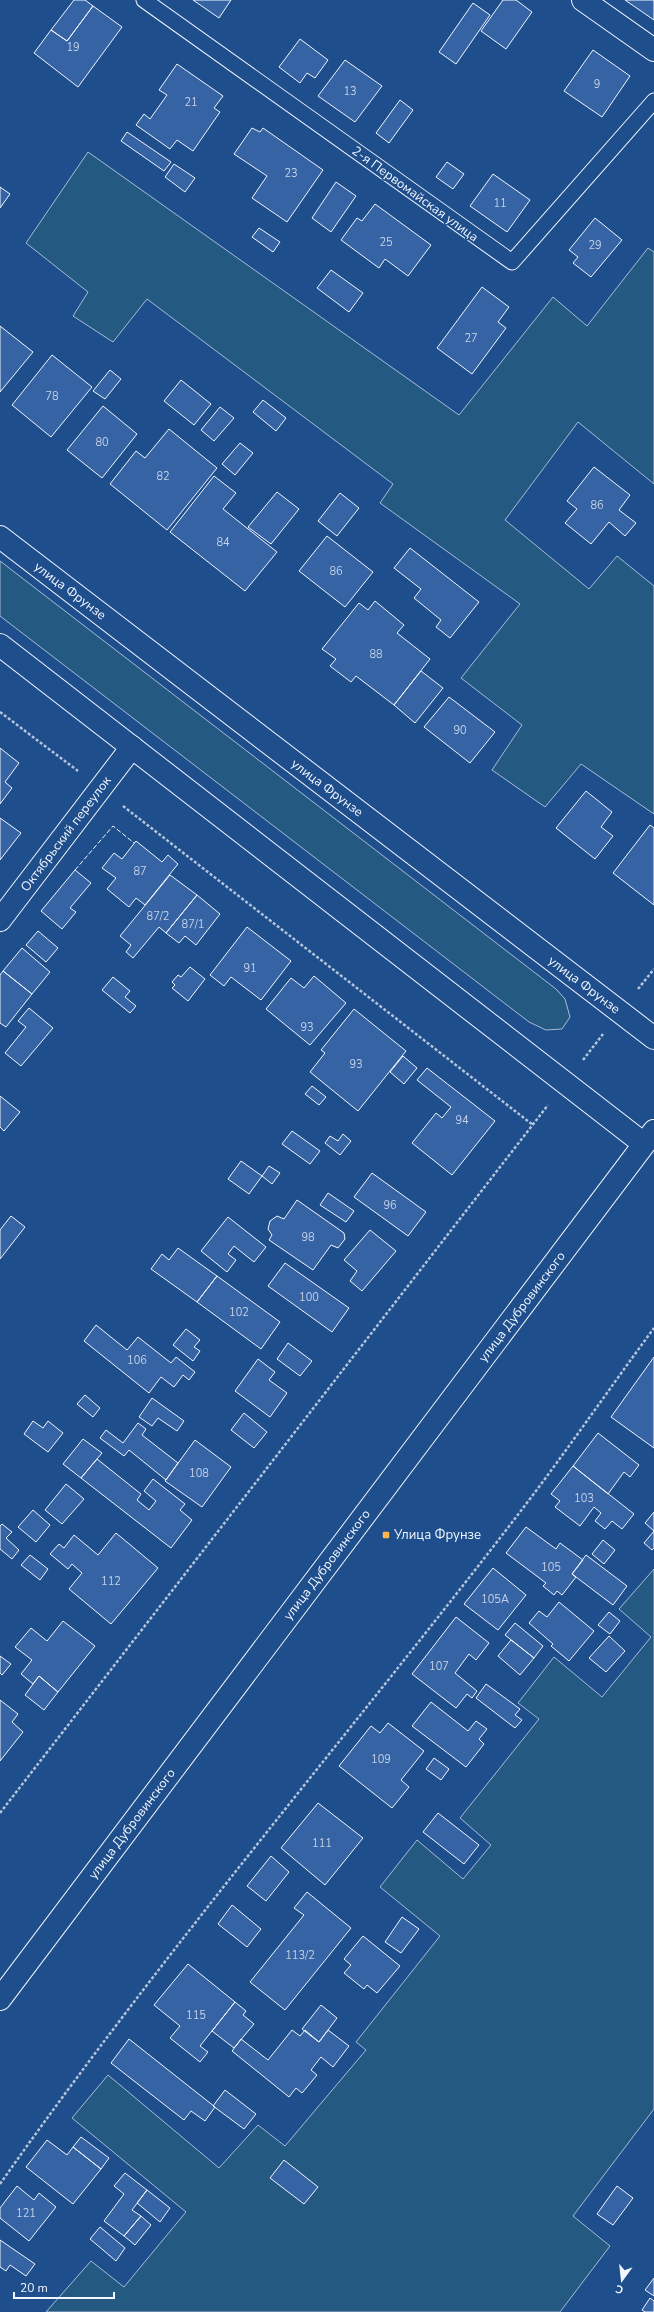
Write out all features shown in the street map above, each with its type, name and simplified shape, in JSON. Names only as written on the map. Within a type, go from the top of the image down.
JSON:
[{"type":"main road","points":[[583,0],[654,50]]},
{"type":"main road","name":"улица Фрунзе","points":[[0,537],[654,1038]]},
{"type":"main road","points":[[0,645],[566,1082],[649,1137]]},
{"type":"main road","name":"Октябрьский переулок","points":[[0,920],[132,747]]},
{"type":"main road","name":"улица Дубровинского","points":[[0,1999],[649,1137]]},
{"type":"lane","name":"2-я Первомайская улица","points":[[144,0],[512,262],[654,101]]},
{"type":"path","points":[[0,712],[533,1125]]},
{"type":"path","points":[[0,1813],[654,969]]},
{"type":"path","points":[[0,2184],[36,2132],[242,1863],[520,1511],[654,1328]]},
{"type":"shaded area","points":[[88,152],[459,415],[553,297],[587,326],[648,248],[654,252],[654,484],[578,422],[505,520],[589,589],[617,556],[654,586],[654,814],[581,764],[545,807],[492,770],[522,725],[461,678],[520,604],[380,503],[393,484],[147,299],[113,342],[73,316],[88,292],[26,243]]},
{"type":"shaded area","points":[[0,561],[556,989],[565,999],[570,1017],[562,1029],[546,1030],[529,1022],[0,616]]},
{"type":"shaded area","points":[[654,1569],[654,2109],[573,2216],[610,2246],[560,2312],[46,2312],[91,2261],[124,2287],[186,2212],[72,2118],[108,2075],[219,2168],[258,2125],[285,2146],[366,2050],[356,2042],[440,1936],[380,1887],[417,1840],[463,1879],[491,1845],[460,1818],[539,1719],[518,1703],[554,1657],[602,1697],[651,1637],[619,1609]]},
{"type":"building","points":[[74,0],[85,0],[93,6],[67,41],[51,30]]},
{"type":"building","points":[[193,0],[231,0],[219,18]]},
{"type":"building","points":[[503,0],[516,0],[532,12],[506,49],[481,31]]},
{"type":"building","points":[[625,0],[654,0],[654,20]]},
{"type":"building","points":[[473,3],[490,15],[456,64],[439,52]]},
{"type":"building","points":[[93,6],[122,27],[78,87],[34,53],[51,30],[67,41]]},
{"type":"building","points":[[300,39],[328,60],[315,78],[307,73],[300,83],[279,67]]},
{"type":"building","points":[[593,50],[630,76],[602,117],[564,91]]},
{"type":"building","points":[[345,60],[382,86],[355,122],[318,96]]},
{"type":"building","points":[[177,64],[223,96],[214,108],[220,112],[193,151],[177,140],[170,149],[136,125],[144,114],[150,119],[167,95],[159,90]]},
{"type":"building","points":[[400,100],[413,110],[389,143],[376,133]]},
{"type":"building","points":[[252,128],[260,132],[263,128],[323,170],[287,222],[252,198],[267,176],[234,154]]},
{"type":"building","points":[[127,132],[171,162],[164,171],[121,141]]},
{"type":"building","points":[[447,162],[464,174],[453,189],[436,177]]},
{"type":"building","points":[[174,164],[195,178],[185,192],[165,177]]},
{"type":"building","points":[[493,174],[530,200],[507,232],[470,206]]},
{"type":"building","points":[[336,182],[356,196],[331,232],[312,218]]},
{"type":"building","points":[[0,187],[10,194],[0,208]]},
{"type":"building","points":[[375,204],[431,245],[408,276],[385,259],[379,268],[341,240],[357,218],[362,221]]},
{"type":"building","points":[[595,218],[622,240],[591,277],[573,263],[578,257],[569,250]]},
{"type":"building","points":[[259,228],[280,242],[273,252],[252,237]]},
{"type":"building","points":[[331,270],[363,293],[349,312],[317,288]]},
{"type":"building","points":[[482,287],[509,307],[498,322],[506,328],[472,374],[437,348]]},
{"type":"building","points":[[0,326],[33,352],[0,392]]},
{"type":"building","points":[[52,355],[92,387],[51,437],[12,405]]},
{"type":"building","points":[[110,370],[121,379],[105,399],[93,391]]},
{"type":"building","points":[[181,380],[211,404],[194,425],[164,401]]},
{"type":"building","points":[[263,400],[286,418],[276,431],[253,412]]},
{"type":"building","points":[[103,406],[137,434],[102,478],[67,450]]},
{"type":"building","points":[[220,407],[234,418],[214,441],[201,430]]},
{"type":"building","points":[[169,429],[217,468],[167,530],[110,484],[136,451],[145,458]]},
{"type":"building","points":[[240,443],[253,453],[235,475],[222,464]]},
{"type":"building","points":[[594,467],[630,495],[619,510],[636,523],[625,536],[609,522],[591,544],[565,523],[577,509],[567,501]]},
{"type":"building","points":[[214,476],[236,493],[223,509],[277,552],[245,591],[170,532]]},
{"type":"building","points":[[277,492],[299,509],[271,544],[248,527]]},
{"type":"building","points":[[340,493],[359,508],[337,536],[318,521]]},
{"type":"building","points":[[327,536],[373,572],[345,607],[299,571]]},
{"type":"building","points":[[410,548],[479,602],[450,638],[436,627],[441,620],[414,598],[421,589],[394,568]]},
{"type":"building","points":[[375,601],[404,625],[397,633],[430,659],[394,705],[356,676],[351,682],[330,666],[336,659],[322,649],[359,603],[368,610]]},
{"type":"building","points":[[421,671],[443,688],[415,723],[394,705]]},
{"type":"building","points":[[449,697],[495,732],[470,763],[424,727]]},
{"type":"building","points":[[0,748],[19,763],[5,782],[12,788],[0,804]]},
{"type":"building","points":[[586,791],[612,812],[601,827],[613,836],[595,859],[556,828]]},
{"type":"building","points":[[0,818],[21,833],[0,860]]},
{"type":"building","points":[[650,825],[654,828],[654,905],[613,873]]},
{"type":"building","points":[[136,841],[162,862],[168,855],[178,864],[145,905],[136,898],[129,907],[107,889],[116,878],[102,868],[114,853],[122,859]]},
{"type":"building","points":[[75,870],[91,883],[70,908],[76,912],[62,929],[41,911]]},
{"type":"building","points":[[170,875],[197,895],[166,933],[159,927],[133,958],[126,952],[131,945],[120,936]]},
{"type":"building","points":[[197,895],[220,914],[196,945],[185,936],[179,943],[166,933]]},
{"type":"building","points":[[247,927],[291,961],[261,1000],[231,977],[224,986],[210,975]]},
{"type":"building","points":[[38,931],[58,948],[46,962],[26,945]]},
{"type":"building","points":[[22,948],[50,972],[32,994],[3,971]]},
{"type":"building","points":[[190,967],[205,979],[188,1001],[172,988],[175,985],[172,982],[178,975],[181,977]]},
{"type":"building","points":[[3,971],[32,994],[6,1027],[0,1023],[0,975]]},
{"type":"building","points":[[314,976],[346,1003],[310,1045],[266,1009],[291,978],[304,988]]},
{"type":"building","points":[[113,977],[130,991],[125,997],[136,1006],[130,1013],[102,990]]},
{"type":"building","points":[[29,1008],[53,1028],[21,1066],[5,1053],[26,1027],[18,1021]]},
{"type":"building","points":[[354,1009],[406,1051],[358,1111],[310,1072],[325,1053],[321,1050]]},
{"type":"building","points":[[403,1056],[417,1068],[404,1084],[390,1072]]},
{"type":"building","points":[[427,1068],[495,1121],[452,1175],[412,1143],[436,1113],[442,1118],[451,1107],[417,1080]]},
{"type":"building","points":[[312,1086],[326,1097],[319,1105],[305,1094]]},
{"type":"building","points":[[0,1096],[20,1112],[4,1131],[0,1127]]},
{"type":"building","points":[[292,1131],[320,1151],[310,1164],[282,1144]]},
{"type":"building","points":[[343,1134],[351,1141],[340,1155],[325,1143],[330,1136],[338,1141]]},
{"type":"building","points":[[241,1161],[262,1176],[249,1194],[228,1179]]},
{"type":"building","points":[[269,1166],[280,1173],[272,1184],[262,1176]]},
{"type":"building","points":[[372,1173],[426,1212],[408,1236],[354,1197]]},
{"type":"building","points":[[328,1193],[354,1211],[346,1222],[320,1205]]},
{"type":"building","points":[[297,1200],[344,1233],[345,1239],[338,1248],[331,1245],[313,1270],[269,1240],[272,1235],[268,1229],[270,1221],[277,1216],[284,1219]]},
{"type":"building","points":[[11,1216],[25,1227],[0,1259],[0,1230]]},
{"type":"building","points":[[228,1217],[266,1247],[254,1262],[234,1246],[228,1254],[236,1260],[227,1272],[201,1251]]},
{"type":"building","points":[[370,1230],[396,1251],[362,1291],[350,1281],[357,1271],[344,1260]]},
{"type":"building","points":[[178,1248],[217,1276],[197,1302],[151,1269],[162,1254],[169,1260]]},
{"type":"building","points":[[285,1263],[349,1308],[332,1332],[268,1286]]},
{"type":"building","points":[[217,1276],[280,1322],[261,1349],[197,1302]]},
{"type":"building","points":[[96,1325],[127,1350],[138,1337],[171,1363],[176,1357],[195,1372],[189,1380],[183,1375],[174,1387],[161,1377],[149,1393],[84,1341]]},
{"type":"building","points":[[186,1329],[200,1340],[194,1347],[200,1351],[193,1361],[173,1345]]},
{"type":"building","points":[[288,1343],[312,1361],[300,1376],[277,1359]]},
{"type":"building","points":[[654,1357],[654,1448],[611,1417]]},
{"type":"building","points":[[258,1359],[275,1372],[269,1380],[287,1393],[270,1417],[235,1391]]},
{"type":"building","points":[[85,1395],[100,1408],[93,1417],[77,1404]]},
{"type":"building","points":[[152,1398],[184,1421],[177,1431],[158,1418],[152,1426],[139,1417]]},
{"type":"building","points":[[244,1413],[267,1432],[254,1448],[231,1430]]},
{"type":"building","points":[[33,1421],[43,1428],[48,1421],[63,1433],[48,1452],[24,1434]]},
{"type":"building","points":[[138,1423],[146,1429],[142,1435],[178,1463],[166,1480],[129,1450],[124,1456],[100,1438],[106,1430],[123,1443]]},
{"type":"building","points":[[598,1433],[639,1465],[630,1477],[624,1472],[608,1494],[573,1466]]},
{"type":"building","points":[[83,1439],[102,1453],[81,1478],[63,1464]]},
{"type":"building","points":[[195,1440],[231,1467],[202,1507],[165,1481]]},
{"type":"building","points":[[97,1459],[141,1494],[137,1500],[149,1510],[156,1501],[144,1491],[153,1479],[185,1504],[180,1510],[192,1520],[171,1548],[81,1478]]},
{"type":"building","points":[[573,1466],[634,1514],[622,1529],[612,1521],[605,1529],[595,1521],[601,1513],[594,1507],[580,1526],[555,1507],[560,1501],[551,1494]]},
{"type":"building","points":[[66,1484],[84,1499],[62,1524],[45,1510]]},
{"type":"building","points":[[33,1510],[50,1525],[36,1542],[18,1527]]},
{"type":"building","points":[[654,1512],[654,1531],[645,1523]]},
{"type":"building","points":[[2,1524],[12,1532],[6,1538],[19,1550],[12,1559],[0,1549],[0,1526]]},
{"type":"building","points":[[526,1527],[556,1549],[560,1543],[583,1560],[572,1574],[576,1577],[562,1595],[557,1591],[554,1595],[543,1586],[546,1583],[506,1553]]},
{"type":"building","points":[[654,1531],[654,1548],[652,1550],[644,1543]]},
{"type":"building","points":[[116,1533],[158,1568],[111,1624],[69,1589],[82,1573],[72,1564],[68,1569],[50,1554],[59,1544],[64,1548],[74,1535],[98,1555]]},
{"type":"building","points":[[603,1540],[615,1550],[604,1564],[592,1554]]},
{"type":"building","points":[[30,1555],[48,1569],[40,1580],[21,1565]]},
{"type":"building","points":[[586,1555],[627,1586],[613,1605],[572,1574]]},
{"type":"building","points":[[493,1568],[526,1595],[498,1630],[464,1604]]},
{"type":"building","points":[[559,1602],[594,1631],[569,1661],[551,1646],[553,1644],[529,1623],[539,1611],[547,1617]]},
{"type":"building","points":[[609,1612],[620,1621],[610,1634],[598,1625]]},
{"type":"building","points":[[456,1617],[489,1643],[476,1660],[469,1654],[455,1673],[477,1691],[472,1698],[467,1694],[456,1708],[412,1674]]},
{"type":"building","points":[[63,1621],[95,1646],[58,1692],[39,1676],[33,1684],[21,1674],[32,1660],[15,1647],[31,1628],[47,1641]]},
{"type":"building","points":[[515,1623],[543,1646],[534,1658],[505,1635]]},
{"type":"building","points":[[609,1636],[625,1651],[606,1672],[589,1658]]},
{"type":"building","points":[[511,1640],[534,1658],[520,1675],[498,1656]]},
{"type":"building","points":[[0,1656],[11,1664],[2,1675],[0,1673]]},
{"type":"building","points":[[39,1676],[58,1692],[44,1710],[25,1695]]},
{"type":"building","points":[[486,1684],[520,1709],[515,1715],[522,1720],[515,1728],[476,1698]]},
{"type":"building","points":[[0,1700],[18,1714],[12,1722],[23,1732],[0,1761]]},
{"type":"building","points":[[431,1702],[468,1731],[476,1721],[487,1729],[479,1739],[484,1744],[466,1767],[412,1726]]},
{"type":"building","points":[[388,1723],[424,1751],[401,1780],[409,1787],[392,1808],[339,1766],[371,1726],[380,1733]]},
{"type":"building","points":[[434,1758],[449,1769],[441,1780],[426,1769]]},
{"type":"building","points":[[318,1803],[363,1838],[325,1885],[281,1848]]},
{"type":"building","points":[[438,1813],[479,1845],[464,1864],[423,1832]]},
{"type":"building","points":[[271,1856],[289,1872],[266,1901],[247,1886]]},
{"type":"building","points":[[307,1892],[351,1928],[285,2010],[250,1982],[304,1915],[294,1908]]},
{"type":"building","points":[[232,1905],[261,1929],[247,1947],[218,1924]]},
{"type":"building","points":[[402,1917],[419,1929],[401,1953],[385,1942]]},
{"type":"building","points":[[363,1936],[400,1966],[377,1993],[367,1985],[364,1989],[344,1973],[351,1965],[344,1959]]},
{"type":"building","points":[[188,1964],[235,2002],[200,2046],[208,2052],[200,2062],[170,2038],[180,2026],[154,2005]]},
{"type":"building","points":[[235,2002],[246,2011],[243,2015],[254,2024],[234,2048],[212,2031]]},
{"type":"building","points":[[321,2005],[337,2018],[319,2042],[302,2029]]},
{"type":"building","points":[[292,2030],[300,2036],[305,2030],[319,2042],[328,2030],[349,2046],[333,2067],[321,2057],[311,2070],[317,2075],[302,2093],[296,2088],[289,2097],[232,2051],[241,2039],[268,2060]]},
{"type":"building","points":[[129,2039],[215,2107],[205,2121],[191,2111],[184,2120],[111,2063]]},
{"type":"building","points":[[225,2090],[256,2114],[244,2129],[213,2106]]},
{"type":"building","points":[[81,2137],[109,2158],[101,2169],[73,2147]]},
{"type":"building","points":[[47,2140],[67,2155],[73,2147],[101,2169],[73,2204],[26,2167]]},
{"type":"building","points":[[284,2160],[318,2187],[304,2204],[270,2178]]},
{"type":"building","points":[[125,2173],[147,2190],[132,2210],[141,2216],[124,2236],[104,2221],[124,2194],[114,2186]]},
{"type":"building","points":[[17,2186],[34,2200],[39,2193],[56,2207],[29,2241],[0,2218],[0,2208]]},
{"type":"building","points":[[617,2186],[633,2198],[613,2225],[597,2214]]},
{"type":"building","points":[[147,2190],[170,2208],[160,2222],[137,2203]]},
{"type":"building","points":[[141,2216],[151,2225],[135,2245],[124,2236]]},
{"type":"building","points":[[100,2227],[125,2248],[116,2261],[90,2239]]},
{"type":"building","points":[[0,2240],[35,2264],[26,2276],[10,2265],[6,2271],[0,2267]]},
{"type":"building","points":[[654,2278],[654,2296],[645,2290]]},
{"type":"building","points":[[650,2298],[654,2301],[654,2312],[645,2312],[642,2310]]},
{"type":"fence","points":[[75,870],[113,826],[134,843]]},
{"type":"place","name":"Улица Фрунзе","points":[[386,1535]]}]
